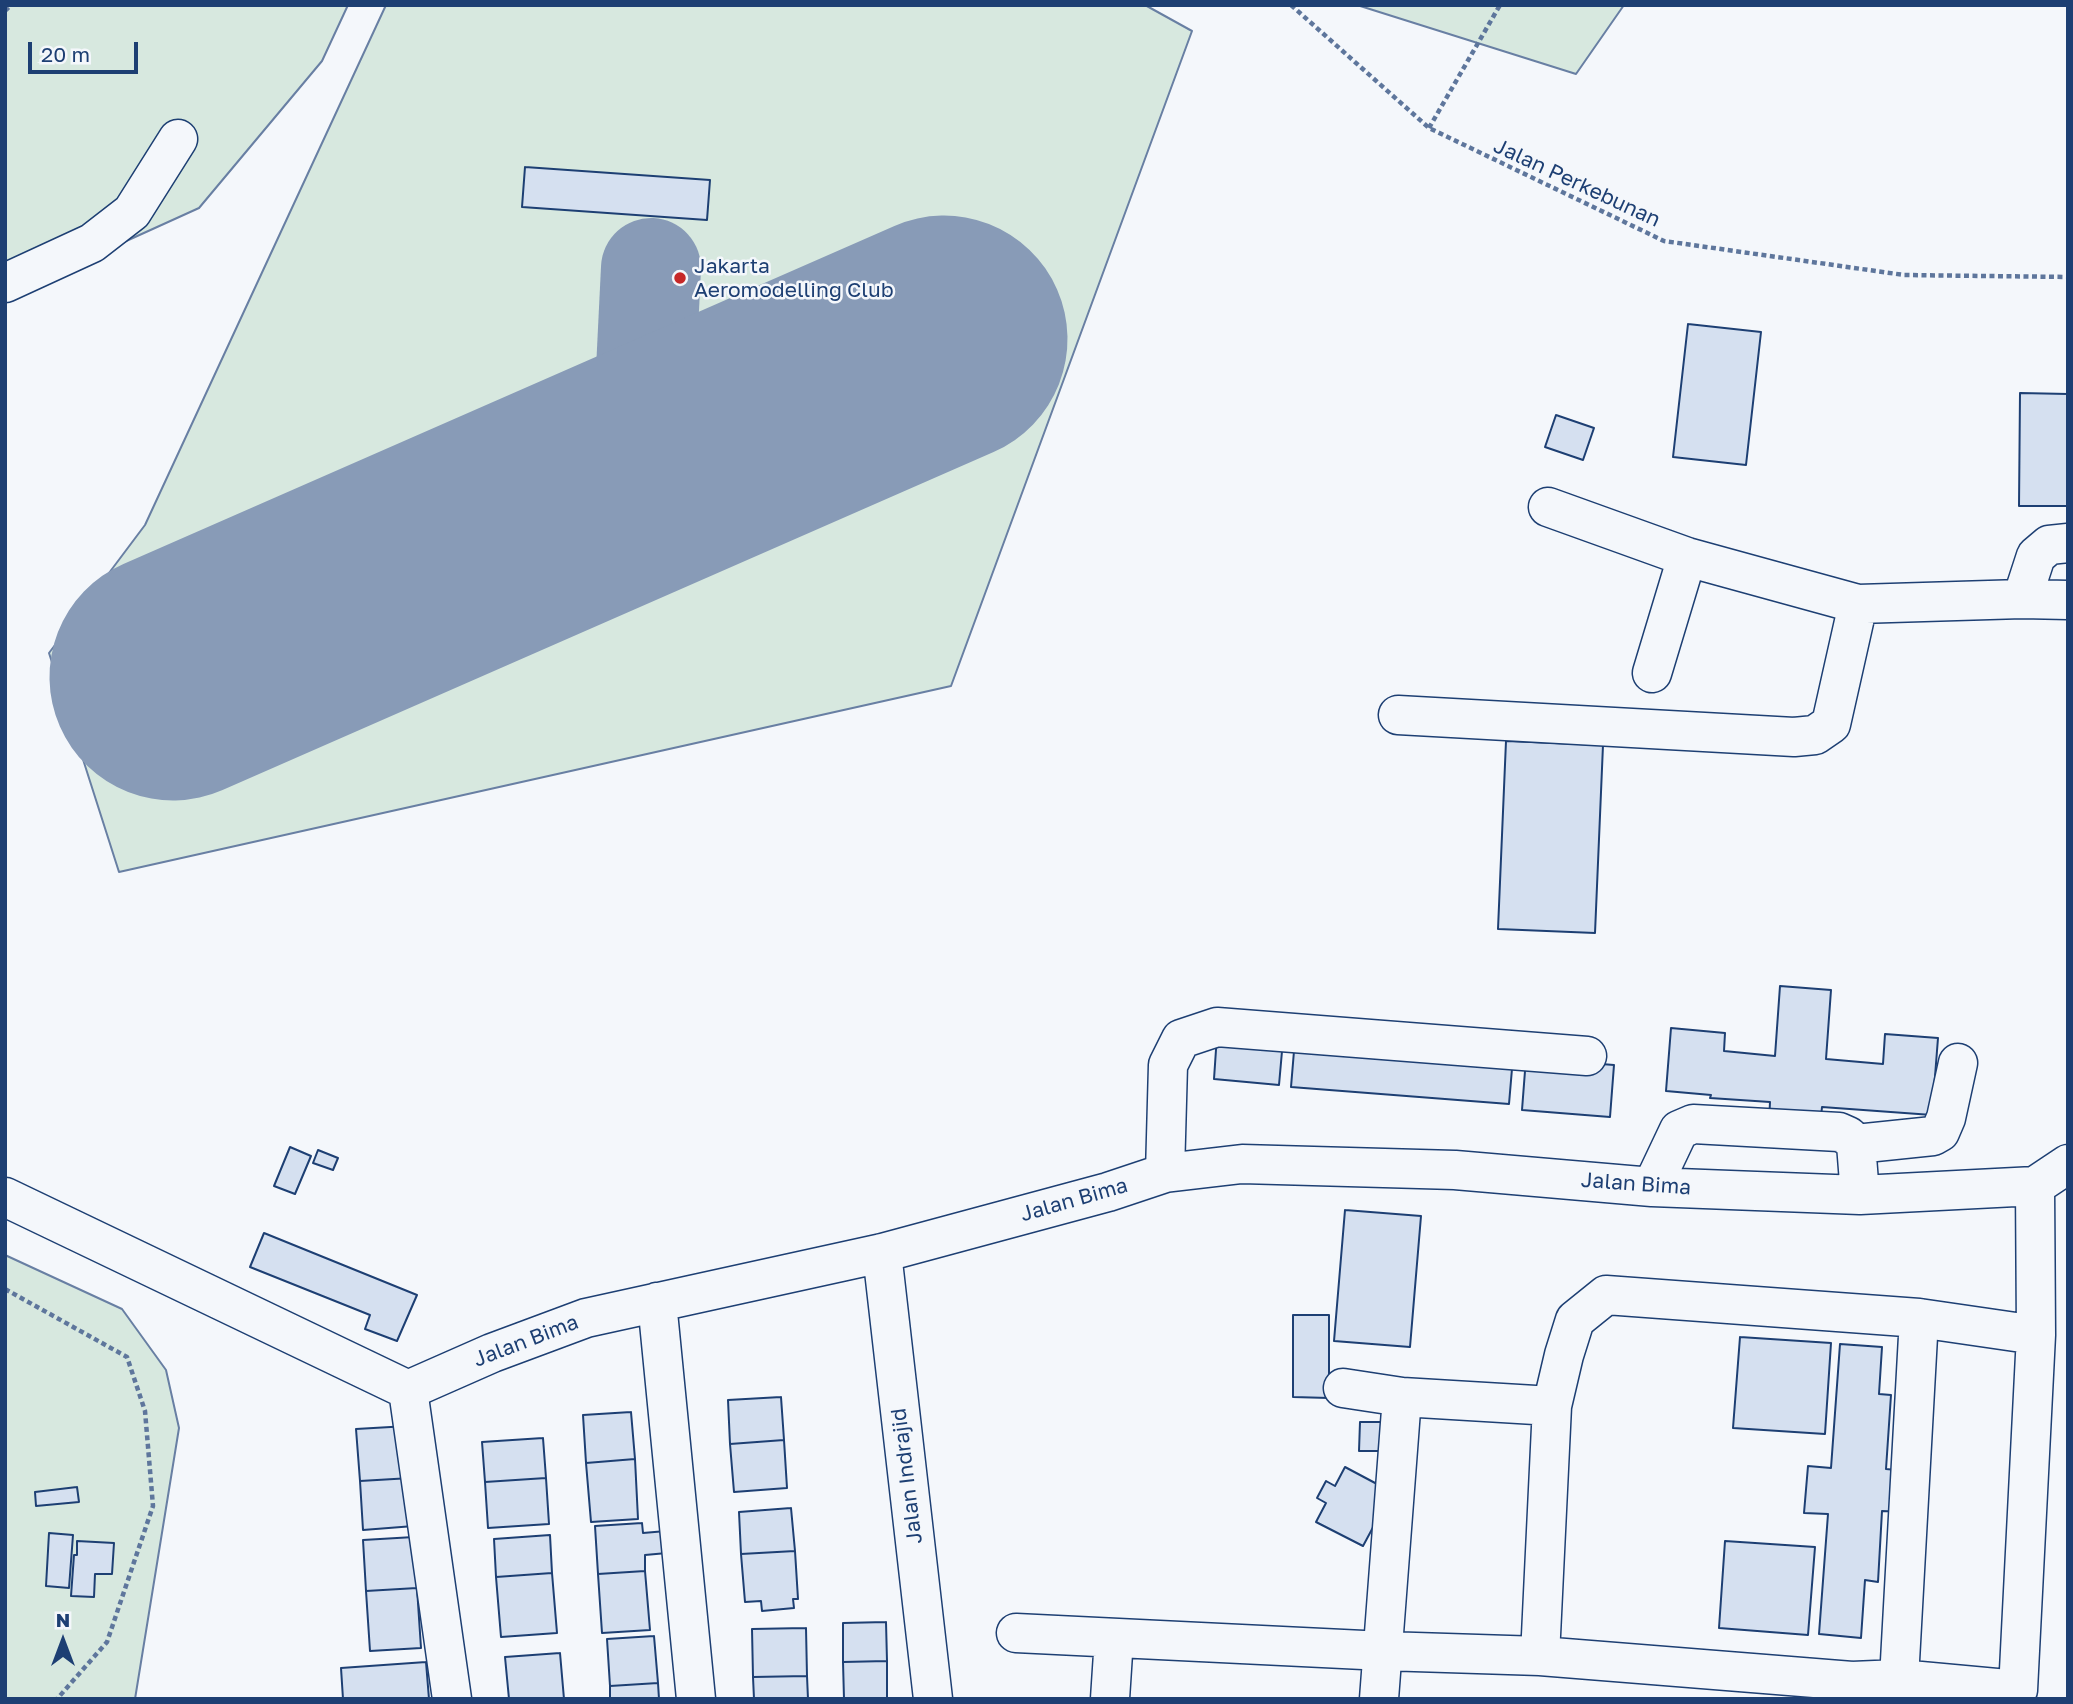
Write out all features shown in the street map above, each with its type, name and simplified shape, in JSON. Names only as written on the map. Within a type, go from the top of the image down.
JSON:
[{"type":"street","points":[[5,283],[92,243],[132,212],[178,139]]},
{"type":"street","points":[[1548,507],[1686,557],[1858,604],[2068,600]]},
{"type":"street","points":[[2022,599],[2036,556],[2049,545],[2068,543]]},
{"type":"street","points":[[1652,673],[1686,557]]},
{"type":"street","points":[[1398,715],[1794,737],[1815,735],[1831,724],[1858,604]]},
{"type":"street","points":[[1165,1173],[1167,1065],[1181,1039],[1217,1027],[1587,1056]]},
{"type":"street","points":[[1856,1144],[1933,1136],[1940,1132],[1946,1118],[1958,1063]]},
{"type":"street","points":[[1652,1187],[1679,1130],[1693,1124],[1839,1132],[1856,1144],[1860,1195]]},
{"type":"street","name":"Jalan Bima","points":[[408,1390],[492,1353],[586,1318],[881,1253],[1108,1192],[1165,1173],[1242,1164],[1455,1170],[1652,1187],[1860,1195],[2035,1186]]},
{"type":"street","points":[[1016,1633],[1540,1656],[1852,1690],[1899,1679],[2018,1694],[2036,1335],[2035,1186],[2068,1164]]},
{"type":"street","points":[[5,1198],[408,1390],[452,1699]]},
{"type":"street","name":"Jalan Indrajid","points":[[881,1253],[933,1699]]},
{"type":"street","points":[[1540,1656],[1552,1406],[1575,1320],[1606,1295],[1919,1318],[2036,1335]]},
{"type":"street","points":[[657,1302],[696,1699]]},
{"type":"street","points":[[1899,1679],[1919,1318]]},
{"type":"street","points":[[1343,1388],[1402,1397],[1552,1406]]},
{"type":"street","points":[[1379,1699],[1402,1397]]},
{"type":"street","points":[[1110,1699],[1114,1638]]},
{"type":"path","points":[[5,11],[11,5]]},
{"type":"path","name":"Jalan Perkebunan","points":[[1291,5],[1429,128],[1664,241],[1904,275],[2068,277]]},
{"type":"path","points":[[1429,128],[1500,5]]},
{"type":"path","points":[[5,1289],[127,1357],[145,1411],[153,1506],[107,1642],[57,1699]]},
{"type":"shaded area","points":[[5,5],[348,5],[322,61],[199,208],[5,296]]},
{"type":"shaded area","name":"Jakarta Aeromodelling Club","points":[[386,5],[1145,5],[1192,31],[951,686],[119,872],[49,653],[145,525]]},
{"type":"shaded area","points":[[1357,5],[1624,5],[1576,74]]},
{"type":"shaded area","points":[[5,1255],[122,1309],[166,1370],[179,1428],[135,1699],[5,1699]]},
{"type":"building","points":[[525,167],[710,180],[707,220],[522,207]]},
{"type":"building","points":[[1688,324],[1761,332],[1746,465],[1673,457]]},
{"type":"building","points":[[2020,393],[2068,394],[2068,506],[2019,506]]},
{"type":"building","points":[[1556,415],[1594,428],[1583,460],[1545,447]]},
{"type":"building","points":[[1506,741],[1603,745],[1595,933],[1498,929]]},
{"type":"building","points":[[1780,986],[1831,990],[1826,1059],[1883,1064],[1885,1034],[1938,1038],[1932,1115],[1822,1107],[1820,1127],[1769,1122],[1770,1102],[1710,1098],[1711,1095],[1666,1091],[1671,1028],[1725,1033],[1724,1051],[1775,1056]]},
{"type":"building","points":[[1217,1035],[1283,1040],[1279,1085],[1214,1079]]},
{"type":"building","points":[[1295,1039],[1513,1057],[1509,1104],[1291,1087]]},
{"type":"building","points":[[1526,1058],[1614,1065],[1610,1117],[1522,1110]]},
{"type":"building","points":[[290,1147],[311,1156],[295,1194],[274,1186]]},
{"type":"building","points":[[318,1150],[338,1158],[333,1170],[313,1163]]},
{"type":"building","points":[[1345,1210],[1421,1216],[1410,1347],[1334,1341]]},
{"type":"building","points":[[264,1233],[417,1295],[397,1341],[365,1329],[370,1315],[250,1267]]},
{"type":"building","points":[[1293,1315],[1329,1315],[1329,1398],[1293,1397]]},
{"type":"building","points":[[1740,1337],[1831,1343],[1825,1434],[1733,1428]]},
{"type":"building","points":[[1840,1344],[1882,1347],[1879,1394],[1891,1395],[1886,1469],[1906,1471],[1903,1512],[1882,1511],[1878,1582],[1865,1580],[1861,1638],[1819,1634],[1828,1514],[1804,1513],[1808,1466],[1831,1468]]},
{"type":"building","points":[[781,1397],[784,1440],[730,1444],[728,1400]]},
{"type":"building","points":[[631,1412],[635,1459],[586,1463],[583,1415]]},
{"type":"building","points":[[1360,1422],[1391,1422],[1391,1451],[1359,1451]]},
{"type":"building","points":[[408,1426],[411,1478],[360,1481],[356,1429]]},
{"type":"building","points":[[543,1438],[546,1478],[485,1482],[482,1442]]},
{"type":"building","points":[[784,1440],[787,1488],[734,1492],[730,1444]]},
{"type":"building","points":[[635,1459],[638,1519],[591,1522],[586,1463]]},
{"type":"building","points":[[1345,1467],[1392,1492],[1363,1546],[1316,1522],[1326,1503],[1317,1498],[1326,1481],[1335,1486]]},
{"type":"building","points":[[411,1478],[414,1526],[363,1530],[360,1481]]},
{"type":"building","points":[[546,1478],[549,1524],[488,1528],[485,1482]]},
{"type":"building","points":[[77,1487],[79,1502],[36,1506],[35,1492]]},
{"type":"building","points":[[791,1508],[795,1551],[741,1554],[739,1512]]},
{"type":"building","points":[[642,1523],[643,1533],[666,1531],[667,1553],[645,1555],[645,1571],[598,1574],[595,1526]]},
{"type":"building","points":[[49,1533],[73,1535],[69,1588],[46,1586]]},
{"type":"building","points":[[550,1535],[552,1573],[496,1577],[494,1539]]},
{"type":"building","points":[[414,1537],[417,1588],[366,1591],[363,1540]]},
{"type":"building","points":[[77,1541],[114,1543],[112,1574],[95,1574],[94,1597],[71,1596]]},
{"type":"building","points":[[1725,1541],[1815,1547],[1808,1635],[1719,1628]]},
{"type":"building","points":[[795,1551],[798,1599],[793,1599],[794,1608],[762,1611],[761,1601],[745,1602],[741,1554]]},
{"type":"building","points":[[645,1571],[650,1630],[602,1633],[598,1574]]},
{"type":"building","points":[[552,1573],[557,1633],[501,1637],[496,1577]]},
{"type":"building","points":[[417,1588],[421,1648],[370,1651],[366,1591]]},
{"type":"building","points":[[886,1622],[887,1661],[843,1662],[843,1623]]},
{"type":"building","points":[[806,1628],[807,1676],[753,1677],[752,1629]]},
{"type":"building","points":[[654,1636],[658,1683],[610,1686],[607,1639]]},
{"type":"building","points":[[560,1653],[564,1699],[509,1699],[505,1657]]},
{"type":"building","points":[[887,1661],[887,1699],[844,1699],[843,1662]]},
{"type":"building","points":[[426,1662],[429,1699],[343,1699],[341,1668]]},
{"type":"building","points":[[807,1676],[808,1699],[754,1699],[753,1677]]},
{"type":"building","points":[[658,1683],[659,1699],[610,1699],[610,1686]]},
{"type":"taxiway","points":[[641,472],[651,268]]},
{"type":"runway","points":[[173,677],[944,339]]},
{"type":"place","name":"Jakarta Aeromodelling Club","points":[[680,278]]}]
